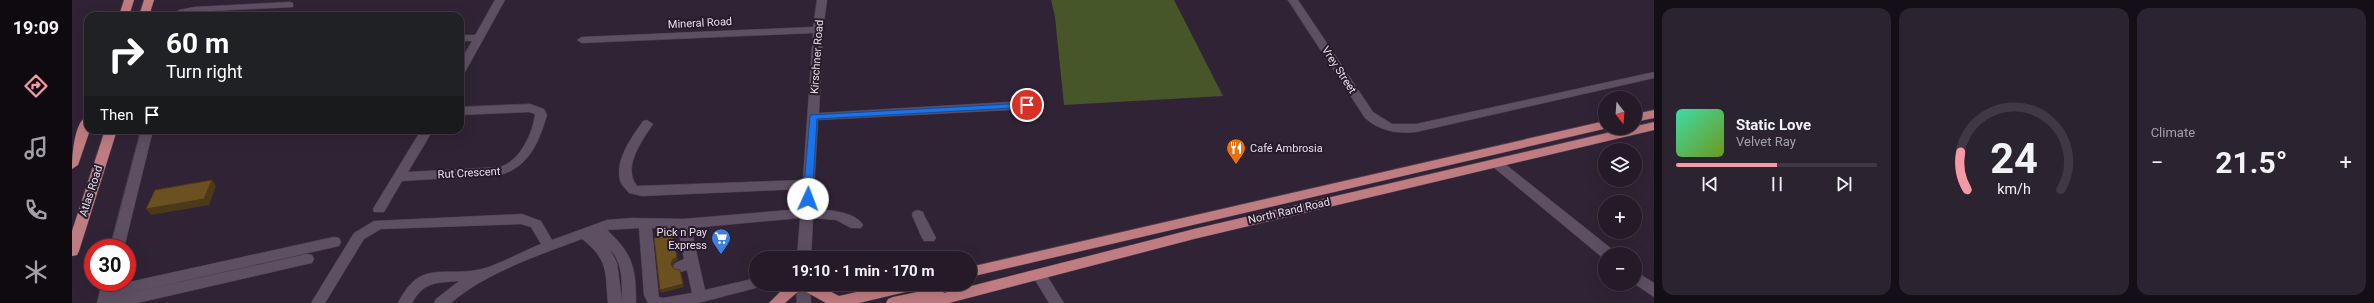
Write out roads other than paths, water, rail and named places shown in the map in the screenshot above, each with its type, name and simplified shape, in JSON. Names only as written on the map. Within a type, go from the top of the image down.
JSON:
[{"type":"main road","points":[[126,12],[131,0]]},
{"type":"main road","points":[[145,12],[149,0]]},
{"type":"main road","points":[[1642,117],[1654,114]]},
{"type":"main road","name":"North Rand Road","points":[[927,303],[952,300],[1035,276],[1202,232],[1654,126]]},
{"type":"main road","name":"North Rand Road","points":[[977,270],[1598,127]]},
{"type":"main road","points":[[72,165],[84,131]]},
{"type":"main road","name":"Atlas Road","points":[[72,251],[109,134]]},
{"type":"main road","points":[[893,303],[1035,276]]},
{"type":"main road","points":[[776,303],[789,291]]},
{"type":"main road","points":[[815,291],[836,303],[888,291]]},
{"type":"street","points":[[464,65],[500,0]]},
{"type":"street","name":"Kirschner Road","points":[[804,251],[818,30],[822,0]]},
{"type":"street","name":"Vrey Street","points":[[1293,0],[1369,115],[1384,126],[1393,130],[1416,128],[1654,75]]},
{"type":"street","points":[[182,12],[216,4],[242,7],[290,5]]},
{"type":"street","points":[[238,12],[242,7]]},
{"type":"street","name":"Mineral Road","points":[[582,40],[818,30]]},
{"type":"street","points":[[464,38],[480,38]]},
{"type":"street","points":[[813,116],[1027,105]]},
{"type":"street","name":"Rut Crescent","points":[[399,177],[500,171],[513,168],[522,158],[541,115],[540,112],[530,108],[464,111]]},
{"type":"street","points":[[647,124],[634,142],[626,167],[626,181],[633,190],[642,192],[808,184]]},
{"type":"street","points":[[119,239],[146,134]]},
{"type":"street","points":[[379,209],[425,134]]},
{"type":"street","points":[[1496,163],[1599,247]]},
{"type":"street","points":[[442,303],[458,288],[483,274],[549,246],[597,229],[618,224],[683,224],[807,214],[838,216],[856,225]]},
{"type":"street","points":[[918,215],[929,238]]},
{"type":"street","points":[[318,303],[360,236],[379,224],[522,219],[536,224],[549,246]]},
{"type":"street","points":[[645,224],[653,277],[651,295],[654,302],[660,303]]},
{"type":"street","points":[[683,224],[686,265],[700,297]]},
{"type":"street","points":[[597,229],[624,255],[629,270],[629,303]]},
{"type":"street","points":[[584,234],[604,248],[608,255],[614,300]]},
{"type":"street","points":[[108,295],[334,242]]},
{"type":"street","points":[[108,295],[307,259]]},
{"type":"street","points":[[405,303],[412,290],[428,278],[483,274]]},
{"type":"street","points":[[1035,276],[1057,303]]},
{"type":"street","points":[[614,300],[629,288],[653,277]]},
{"type":"street","points":[[1642,282],[1654,291]]},
{"type":"street","points":[[666,303],[700,297],[749,285]]},
{"type":"street","points":[[803,291],[804,303]]},
{"type":"place","name":"Café Ambrosia","points":[[1236,165]]},
{"type":"place","name":"Pick n Pay Express","points":[[721,255]]}]
